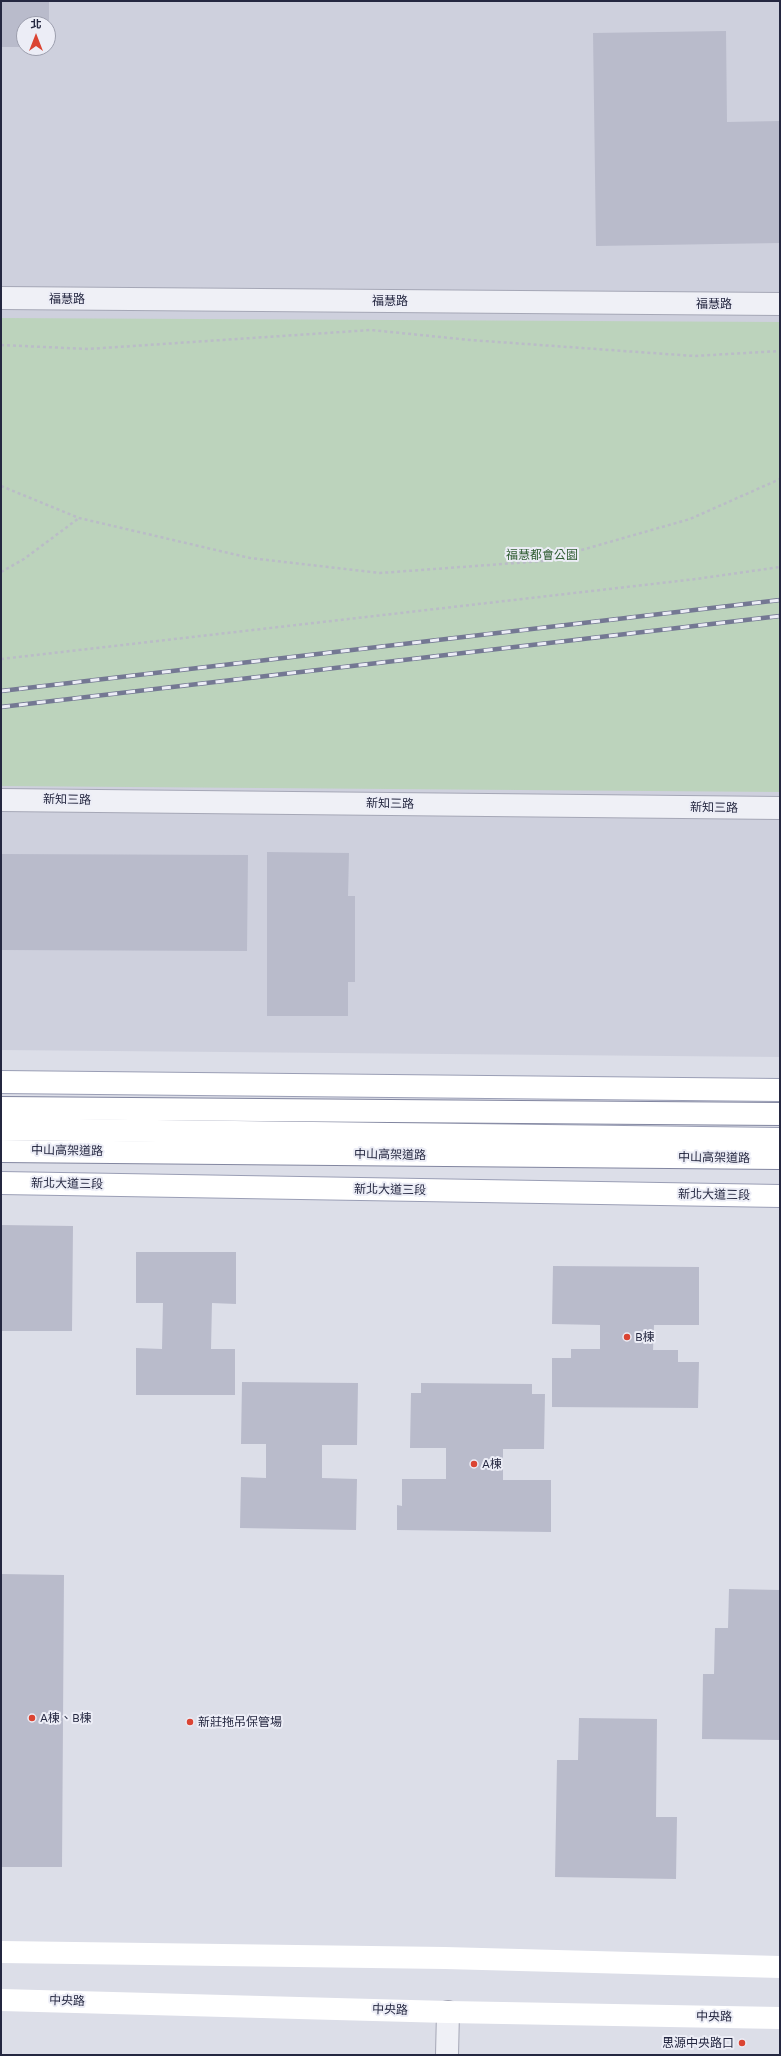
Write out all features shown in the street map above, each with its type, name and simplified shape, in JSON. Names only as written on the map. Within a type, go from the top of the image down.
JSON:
[{"type":"main road","points":[[1,1082],[780,1090]]},
{"type":"main road","points":[[1,1108],[780,1114]]},
{"type":"main road","points":[[1,1129],[780,1139]]},
{"type":"main road","name":"中山高架道路","points":[[1,1151],[780,1158]]},
{"type":"main road","name":"新北大道三段","points":[[1,1183],[780,1196]]},
{"type":"main road","points":[[1,1952],[444,1958],[780,1967]]},
{"type":"main road","name":"中央路","points":[[1,2000],[448,2012],[780,2018]]},
{"type":"street","name":"福慧路","points":[[1,298],[780,304]]},
{"type":"street","name":"新知三路","points":[[1,800],[780,808]]},
{"type":"street","points":[[447,2055],[448,2012]]},
{"type":"path","points":[[1,345],[88,349],[371,330],[470,340],[694,356],[780,351]]},
{"type":"path","points":[[1,486],[79,518],[250,558],[380,573],[543,561],[690,519],[780,479]]},
{"type":"path","points":[[1,572],[24,559],[79,518]]},
{"type":"path","points":[[1,659],[696,580],[780,567]]},
{"type":"shaded area","points":[[1,1],[780,1],[780,1057],[1,1050]]},
{"type":"green space","name":"福慧都會公園","points":[[1,318],[780,322],[780,792],[1,786]]},
{"type":"building","points":[[1,1],[49,1],[49,16],[16,16],[16,47],[1,47]]},
{"type":"building","points":[[726,31],[727,122],[780,121],[780,243],[596,246],[593,33]]},
{"type":"building","points":[[267,852],[349,853],[348,896],[355,896],[355,982],[348,982],[348,1016],[267,1016]]},
{"type":"building","points":[[1,854],[248,855],[247,951],[1,950]]},
{"type":"building","points":[[1,1225],[73,1226],[72,1331],[1,1331]]},
{"type":"building","points":[[136,1252],[236,1252],[236,1304],[212,1303],[211,1349],[235,1349],[235,1395],[136,1395],[136,1348],[162,1349],[163,1303],[136,1303]]},
{"type":"building","name":"B棟","points":[[553,1266],[699,1267],[699,1325],[654,1325],[653,1350],[678,1350],[678,1362],[699,1362],[698,1408],[552,1407],[552,1358],[571,1358],[571,1349],[600,1349],[600,1325],[552,1324]]},
{"type":"building","points":[[242,1382],[358,1383],[357,1445],[322,1445],[322,1478],[357,1479],[356,1530],[240,1528],[241,1477],[266,1478],[266,1444],[241,1444]]},
{"type":"building","name":"A棟","points":[[421,1383],[532,1384],[532,1394],[545,1394],[544,1449],[503,1449],[503,1480],[551,1480],[551,1532],[397,1530],[397,1505],[402,1506],[402,1479],[446,1479],[446,1448],[410,1448],[411,1393],[421,1393]]},
{"type":"building","name":"A棟、B棟","points":[[1,1574],[64,1575],[62,1867],[1,1867]]},
{"type":"building","points":[[729,1589],[780,1590],[780,1740],[702,1739],[703,1674],[714,1674],[715,1628],[728,1628]]},
{"type":"building","points":[[579,1718],[657,1719],[656,1817],[677,1817],[676,1879],[555,1877],[557,1760],[578,1760]]},
{"type":"railway","points":[[1,691],[780,600]]},
{"type":"railway","points":[[1,707],[780,616]]},
{"type":"place","name":"B棟","points":[[627,1337]]},
{"type":"place","name":"A棟","points":[[474,1464]]},
{"type":"place","name":"A棟、B棟","points":[[32,1718]]},
{"type":"place","name":"新莊拖吊保管場","points":[[190,1722]]},
{"type":"place","name":"思源中央路口","points":[[742,2043]]}]
